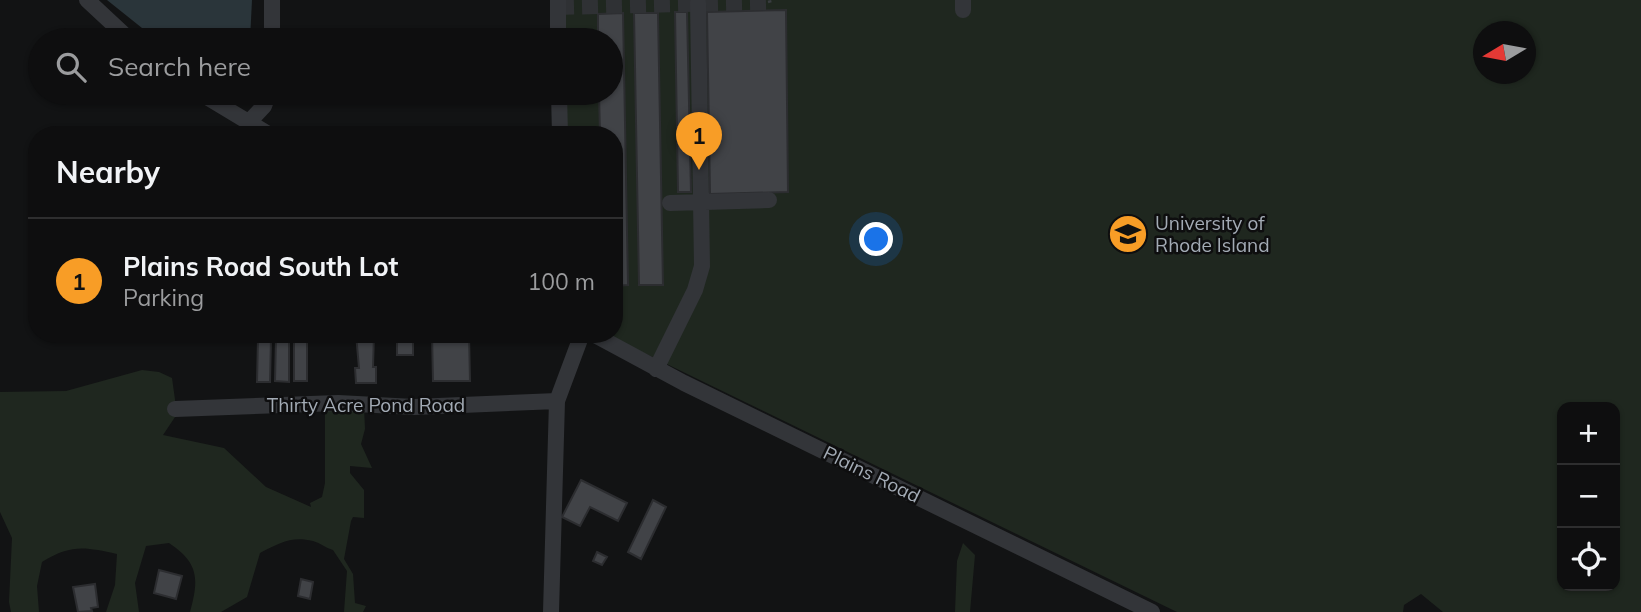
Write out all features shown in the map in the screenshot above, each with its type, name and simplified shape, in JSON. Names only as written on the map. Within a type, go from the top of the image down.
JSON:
[{"type":"street","points":[[87,0],[117,28]]},
{"type":"street","points":[[272,0],[272,28]]},
{"type":"street","points":[[558,0],[558,28]]},
{"type":"street","points":[[656,369],[695,290],[702,266],[698,3]]},
{"type":"street","points":[[220,105],[255,126]]},
{"type":"street","points":[[249,122],[264,105]]},
{"type":"street","points":[[559,105],[560,126]]},
{"type":"street","points":[[670,203],[769,200]]},
{"type":"street","points":[[551,612],[556,401],[579,343]]},
{"type":"street","name":"Plains Road","points":[[609,343],[656,369],[1152,612]]},
{"type":"street","name":"Thirty Acre Pond Road","points":[[176,409],[338,403],[414,407],[556,401]]},
{"type":"path","points":[[768,2],[776,0]]},
{"type":"shaded area","points":[[107,0],[252,0],[251,28],[142,28]]},
{"type":"shaded area","name":"University of Rhode Island","points":[[564,0],[1641,0],[1641,612],[1443,612],[1421,594],[1404,605],[1403,612],[1177,612],[623,343],[623,126],[560,126],[561,105],[623,105],[623,28],[563,28]]},
{"type":"shaded area","points":[[142,370],[159,372],[172,378],[177,414],[163,435],[224,448],[266,487],[311,507],[310,503],[322,497],[325,483],[325,408],[364,407],[365,429],[361,444],[372,468],[350,466],[350,473],[364,490],[364,518],[353,517],[351,521],[344,559],[353,574],[355,603],[366,606],[363,612],[344,612],[347,571],[333,550],[313,541],[298,539],[280,543],[260,553],[247,597],[221,612],[190,612],[195,590],[194,573],[186,558],[169,543],[146,546],[135,583],[139,612],[106,612],[115,585],[117,554],[78,549],[61,552],[42,562],[37,586],[39,612],[11,612],[9,602],[12,538],[0,512],[0,392],[66,391]]},
{"type":"shaded area","points":[[963,543],[975,555],[970,612],[955,612],[957,561]]},
{"type":"building","points":[[786,10],[788,192],[710,194],[707,12]]},
{"type":"building","points":[[675,12],[687,12],[691,192],[678,192]]},
{"type":"building","points":[[623,13],[628,285],[623,285],[623,126],[600,126],[599,105],[623,105],[623,28],[598,28],[598,14]]},
{"type":"building","points":[[634,13],[658,13],[663,285],[639,285]]},
{"type":"building","points":[[258,343],[271,343],[270,382],[257,382]]},
{"type":"building","points":[[276,343],[289,343],[289,382],[275,381]]},
{"type":"building","points":[[294,343],[307,343],[307,381],[294,381]]},
{"type":"building","points":[[357,343],[374,343],[376,383],[356,383],[355,368],[359,368]]},
{"type":"building","points":[[397,343],[413,343],[413,355],[397,355]]},
{"type":"building","points":[[432,343],[469,343],[470,381],[433,381]]},
{"type":"building","points":[[581,480],[627,503],[618,521],[590,507],[580,526],[562,517]]},
{"type":"building","points":[[653,500],[666,507],[641,559],[628,552]]},
{"type":"building","points":[[597,552],[607,557],[602,565],[593,561]]},
{"type":"building","points":[[159,570],[182,576],[176,599],[154,593]]},
{"type":"building","points":[[301,579],[313,582],[310,599],[298,596]]},
{"type":"building","points":[[95,584],[98,607],[91,608],[92,611],[78,612],[73,587]]},
{"type":"tunnel","points":[[558,7],[768,2]]},
{"type":"place","name":"Plains Road South Lot","points":[[699,170]]},
{"type":"place","name":"University of Rhode Island","points":[[1128,234]]}]
